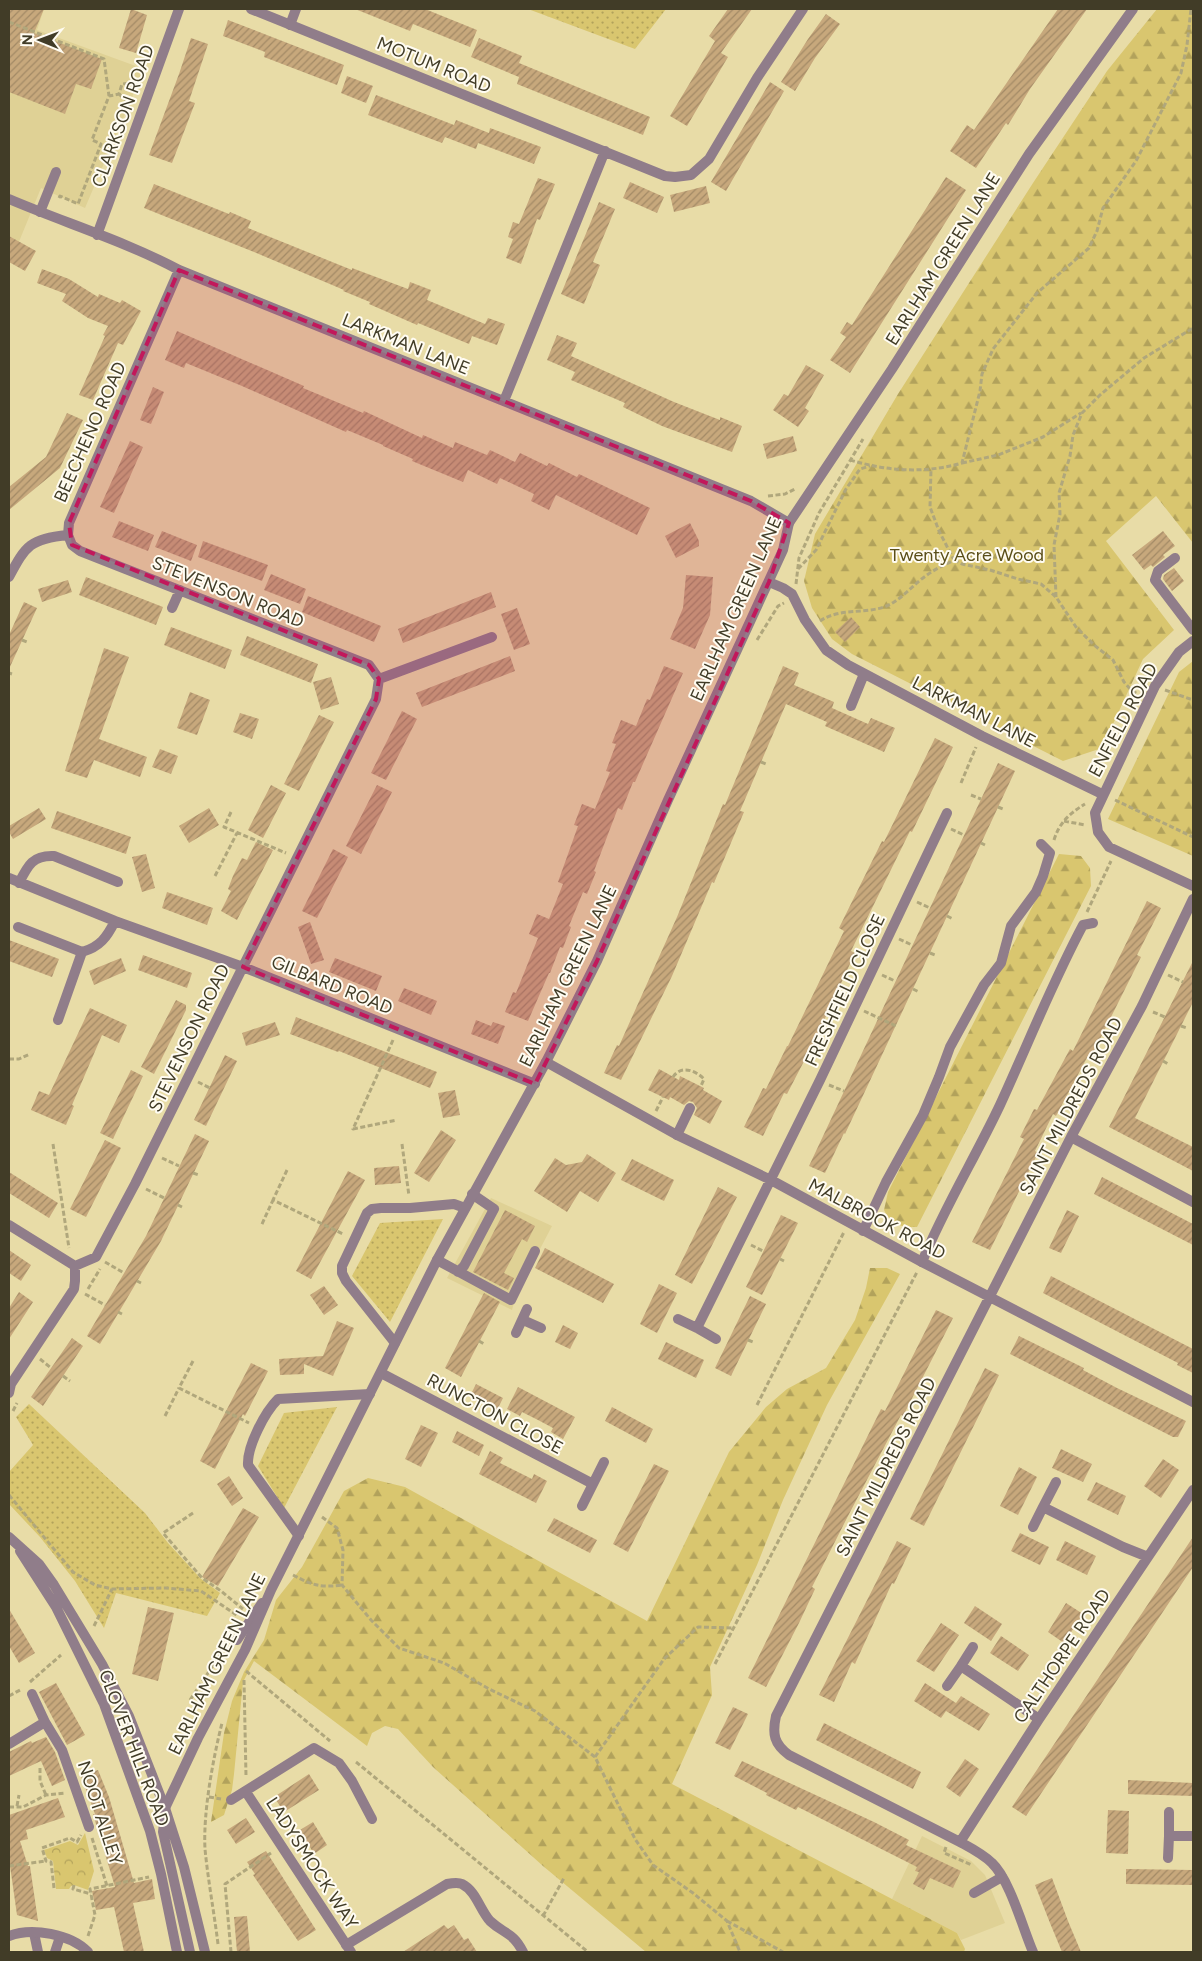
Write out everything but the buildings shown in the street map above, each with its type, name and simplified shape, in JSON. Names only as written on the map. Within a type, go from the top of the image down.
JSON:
[{"type":"street","name":"CLARKSON ROAD","points":[[97,235],[179,9]]},
{"type":"street","name":"MOTUM ROAD","points":[[251,9],[666,176],[684,177],[698,171],[709,159],[757,78],[803,9]]},
{"type":"street","points":[[290,25],[296,9]]},
{"type":"street","name":"EARLHAM GREEN LANE","points":[[165,1808],[245,1650],[271,1590],[436,1260],[535,1084],[597,961],[668,800],[769,582],[783,550],[789,523],[892,369],[1029,154],[1133,9]]},
{"type":"street","points":[[504,401],[605,151]]},
{"type":"street","points":[[40,212],[56,172]]},
{"type":"street","name":"LARKMAN LANE","points":[[9,199],[160,260],[179,270],[751,501],[789,523]]},
{"type":"street","name":"BEECHENO ROAD","points":[[68,536],[68,523],[179,270]]},
{"type":"street","points":[[9,578],[24,550],[37,541],[50,537],[68,536]]},
{"type":"street","name":"STEVENSON ROAD","points":[[68,536],[72,545],[80,551],[369,665],[378,678],[376,699],[136,1184],[96,1257],[75,1266]]},
{"type":"street","points":[[1175,558],[1158,571],[1155,580],[1193,630]]},
{"type":"street","points":[[769,582],[792,594]]},
{"type":"street","points":[[172,608],[180,590]]},
{"type":"street","name":"LARKMAN LANE","points":[[792,594],[826,650],[864,674],[982,736],[1102,794]]},
{"type":"street","points":[[378,678],[492,637]]},
{"type":"street","name":"ENFIELD ROAD","points":[[1096,824],[1095,813],[1102,794],[1155,686],[1179,652],[1193,641]]},
{"type":"street","points":[[851,706],[864,674]]},
{"type":"street","name":"FRESHFIELD CLOSE","points":[[697,1328],[771,1180],[947,813]]},
{"type":"street","points":[[1096,824],[1098,832],[1110,847],[1193,886]]},
{"type":"street","points":[[863,1231],[886,1182],[923,1115],[950,1047],[984,985],[1001,963],[1011,926],[1036,892],[1050,852],[1041,844]]},
{"type":"street","points":[[19,883],[25,871],[35,859],[45,856],[54,856],[118,882]]},
{"type":"street","name":"GILBARD ROAD","points":[[9,878],[115,921],[242,967],[535,1084]]},
{"type":"street","name":"SAINT MILDREDS ROAD","points":[[1033,1952],[1002,1877],[994,1864],[960,1842],[789,1755],[781,1749],[773,1729],[776,1716],[1071,1137],[1142,1006],[1193,899]]},
{"type":"street","points":[[18,927],[82,952],[93,949],[101,944],[115,921]]},
{"type":"street","points":[[922,1262],[931,1238],[1000,1106],[1052,986],[1088,924]]},
{"type":"street","points":[[58,1020],[82,952]]},
{"type":"street","name":"MALBROOK ROAD","points":[[546,1062],[677,1135],[771,1180],[863,1231],[1193,1402]]},
{"type":"street","points":[[677,1135],[690,1108]]},
{"type":"street","points":[[1071,1137],[1193,1202]]},
{"type":"street","points":[[458,1272],[464,1266],[494,1209],[472,1194]]},
{"type":"street","points":[[395,1343],[346,1281],[342,1272],[342,1266],[367,1213],[372,1209],[454,1204],[465,1208]]},
{"type":"street","points":[[9,1225],[75,1266],[76,1282],[74,1289],[11,1384],[9,1393]]},
{"type":"street","points":[[436,1260],[511,1300],[535,1251]]},
{"type":"street","points":[[516,1333],[527,1309]]},
{"type":"street","points":[[678,1318],[716,1339]]},
{"type":"street","points":[[523,1320],[540,1328]]},
{"type":"street","name":"RUNCTON CLOSE","points":[[381,1373],[593,1484]]},
{"type":"street","points":[[299,1536],[248,1465],[247,1455],[259,1428],[272,1404],[278,1398],[370,1394]]},
{"type":"street","points":[[582,1506],[604,1462]]},
{"type":"street","points":[[1034,1527],[1056,1482]]},
{"type":"street","name":"CALTHORPE ROAD","points":[[960,1842],[1039,1719],[1193,1490]]},
{"type":"street","points":[[1043,1507],[1123,1547],[1148,1557]]},
{"type":"street","name":"CLOVER HILL ROAD","points":[[10,1542],[39,1564],[54,1585],[102,1664],[129,1716],[165,1808],[184,1867],[205,1952]]},
{"type":"street","name":"CLOVER HILL ROAD","points":[[10,1542],[56,1608],[104,1704],[150,1831],[177,1952]]},
{"type":"street","points":[[238,1640],[271,1590]]},
{"type":"street","points":[[947,1686],[973,1647]]},
{"type":"street","points":[[960,1666],[1039,1719]]},
{"type":"street","name":"NOOT ALLEY","points":[[32,1694],[45,1722],[62,1750],[89,1828]]},
{"type":"street","points":[[9,1744],[45,1722]]},
{"type":"street","name":"LADYSMOCK WAY","points":[[231,1800],[314,1748],[339,1764],[352,1781],[372,1819]]},
{"type":"street","name":"LADYSMOCK WAY","points":[[246,1792],[349,1949]]},
{"type":"street","name":"CLOVER HILL ROAD","points":[[165,1808],[163,1832],[190,1952]]},
{"type":"street","points":[[1168,1858],[1169,1812]]},
{"type":"street","points":[[1169,1836],[1193,1836]]},
{"type":"street","points":[[974,1893],[1002,1877]]},
{"type":"street","points":[[349,1949],[447,1884],[461,1883],[470,1890],[490,1921],[518,1942],[523,1952]]},
{"type":"street","points":[[9,1936],[34,1933],[60,1937],[74,1942],[86,1950]]},
{"type":"street","points":[[34,1933],[38,1952]]},
{"type":"street","points":[[55,1952],[60,1937]]},
{"type":"path","points":[[962,464],[980,390],[982,374],[993,349],[1037,293],[1088,248],[1097,231],[1102,208],[1136,161],[1181,73],[1191,9]]},
{"type":"path","points":[[9,22],[104,60],[109,96],[92,140],[101,144],[78,204],[60,196],[52,216]]},
{"type":"path","points":[[109,96],[119,94],[122,84],[128,85],[144,80],[152,83]]},
{"type":"path","points":[[850,460],[871,466],[905,470],[931,469],[962,464],[998,455],[1043,437],[1082,413],[1100,395],[1144,358],[1193,328]]},
{"type":"path","points":[[1056,597],[1054,545],[1060,514],[1059,494],[1070,456],[1073,435],[1082,413]]},
{"type":"path","points":[[753,647],[778,606],[788,602],[796,584],[799,558],[819,513],[865,434]]},
{"type":"path","points":[[797,570],[816,550],[846,489],[860,469],[871,466]]},
{"type":"path","points":[[931,469],[930,507],[939,531],[954,560],[962,564],[1041,584],[1056,597],[1076,627],[1113,660],[1124,682],[1132,691],[1149,699]]},
{"type":"path","points":[[776,495],[792,492],[800,484]]},
{"type":"path","points":[[811,628],[827,616],[882,608],[897,601],[927,575],[954,560]]},
{"type":"path","points":[[1155,686],[1193,700]]},
{"type":"path","points":[[961,783],[982,736]]},
{"type":"path","points":[[761,762],[766,764]]},
{"type":"path","points":[[1050,852],[1057,830],[1063,821],[1102,794],[1193,837]]},
{"type":"path","points":[[972,795],[981,799]]},
{"type":"path","points":[[998,807],[1003,809]]},
{"type":"path","points":[[231,812],[224,827],[298,858]]},
{"type":"path","points":[[1063,821],[1078,825],[1096,824]]},
{"type":"path","points":[[215,876],[237,833]]},
{"type":"path","points":[[981,843],[986,845]]},
{"type":"path","points":[[1088,924],[1090,903],[1117,850]]},
{"type":"path","points":[[947,916],[953,919]]},
{"type":"path","points":[[930,953],[935,955]]},
{"type":"path","points":[[913,989],[919,992]]},
{"type":"path","points":[[878,1017],[896,1026]]},
{"type":"path","points":[[1181,1026],[1187,1028]]},
{"type":"path","points":[[393,1039],[353,1129],[398,1120]]},
{"type":"path","points":[[9,1059],[19,1059],[30,1054]]},
{"type":"path","points":[[1163,1062],[1168,1064]]},
{"type":"path","points":[[674,1077],[677,1072],[688,1070],[702,1076],[704,1079],[701,1086]]},
{"type":"path","points":[[197,1082],[210,1088]]},
{"type":"path","points":[[53,1144],[68,1244]]},
{"type":"path","points":[[402,1144],[410,1208]]},
{"type":"path","points":[[161,1158],[180,1166]]},
{"type":"path","points":[[262,1224],[288,1170]]},
{"type":"path","points":[[194,1173],[199,1175]]},
{"type":"path","points":[[146,1189],[164,1198]]},
{"type":"path","points":[[273,1200],[355,1240]]},
{"type":"path","points":[[178,1205],[182,1207]]},
{"type":"path","points":[[757,1405],[849,1223]]},
{"type":"path","points":[[780,1259],[784,1261]]},
{"type":"path","points":[[105,1262],[124,1273]]},
{"type":"path","points":[[715,1664],[922,1262]]},
{"type":"path","points":[[85,1294],[105,1305]]},
{"type":"path","points":[[748,1340],[753,1342]]},
{"type":"path","points":[[479,1342],[484,1344]]},
{"type":"path","points":[[40,1359],[51,1368]]},
{"type":"path","points":[[165,1416],[192,1361]]},
{"type":"path","points":[[63,1376],[70,1381]]},
{"type":"path","points":[[178,1388],[259,1428]]},
{"type":"path","points":[[9,1495],[72,1572],[95,1585],[112,1589],[166,1588],[201,1591],[239,1616]]},
{"type":"path","points":[[312,1510],[337,1528],[343,1550],[342,1585],[371,1620],[399,1648],[444,1663],[489,1689],[535,1711],[595,1757],[635,1839],[653,1865],[727,1920],[783,1952]]},
{"type":"path","points":[[193,1512],[163,1533],[202,1578],[243,1609]]},
{"type":"path","points":[[282,1569],[307,1582],[325,1587],[342,1585]]},
{"type":"path","points":[[92,1628],[112,1589]]},
{"type":"path","points":[[595,1757],[664,1659],[671,1652],[698,1627],[732,1628]]},
{"type":"path","points":[[190,1700],[226,1645]]},
{"type":"path","points":[[9,1696],[23,1688],[61,1655]]},
{"type":"path","points":[[240,1676],[243,1670]]},
{"type":"path","points":[[243,1670],[334,1744]]},
{"type":"path","points":[[243,1670],[246,1792]]},
{"type":"path","points":[[219,1952],[205,1848],[205,1830],[214,1758],[224,1714]]},
{"type":"path","points":[[349,1757],[588,1952]]},
{"type":"path","points":[[40,1768],[40,1781],[46,1795]]},
{"type":"path","points":[[9,1807],[23,1807],[46,1795],[76,1790]]},
{"type":"path","points":[[16,1806],[19,1795]]},
{"type":"path","points":[[46,1860],[42,1848],[70,1838],[77,1842],[82,1832],[89,1828]]},
{"type":"path","name":"NOOT ALLEY","points":[[89,1828],[107,1886]]},
{"type":"path","points":[[231,1952],[225,1884],[282,1846]]},
{"type":"path","points":[[945,1850],[944,1853],[972,1865]]},
{"type":"path","points":[[9,1866],[46,1860],[51,1862],[54,1888]]},
{"type":"path","points":[[86,1950],[95,1915],[90,1889],[157,1875]]},
{"type":"path","points":[[543,1916],[564,1878]]},
{"type":"path","points":[[74,1885],[73,1889],[91,1894]]},
{"type":"path","points":[[727,1920],[740,1952]]},
{"type":"highlighted area","points":[[179,270],[751,501],[789,523],[769,582],[597,961],[535,1084],[243,967],[376,699],[379,679],[369,665],[72,545],[69,523]]},
{"type":"shaded area","points":[[9,9],[44,9],[37,30],[144,69],[85,208],[41,188],[9,266]]},
{"type":"shaded area","points":[[491,1198],[552,1226],[516,1295],[512,1310],[447,1278]]},
{"type":"shaded area","points":[[922,1836],[971,1861],[985,1875],[1005,1923],[961,1940],[957,1933],[892,1899]]},
{"type":"green space","points":[[528,9],[666,9],[635,49]]},
{"type":"green space","name":"Twenty Acre Wood","points":[[1157,9],[1193,9],[1193,543],[1156,496],[1106,541],[1174,630],[1143,659],[1102,748],[1063,761],[852,654],[832,639],[812,608],[804,581],[815,534],[898,394],[1107,71]]},
{"type":"green space","points":[[1193,661],[1193,856],[1108,819],[1179,672]]},
{"type":"green space","points":[[1059,854],[1081,856],[1090,868],[1091,886],[917,1227],[904,1227],[889,1220],[884,1210],[888,1192]]},
{"type":"green space","points":[[443,1219],[390,1322],[352,1276],[380,1223]]},
{"type":"green space","points":[[870,1268],[887,1268],[900,1274],[827,1405],[783,1500],[757,1565],[710,1667],[712,1695],[672,1784],[957,1933],[965,1949],[964,1952],[646,1952],[543,1866],[433,1767],[398,1729],[385,1726],[372,1733],[367,1746],[254,1661],[243,1682],[232,1790],[224,1815],[211,1822],[224,1733],[232,1701],[244,1672],[264,1640],[276,1600],[302,1567],[344,1491],[368,1478],[405,1487],[647,1621],[729,1452],[766,1407],[787,1389],[826,1368],[855,1320],[866,1288]]},
{"type":"green space","points":[[29,1404],[145,1513],[168,1543],[200,1578],[220,1593],[207,1616],[116,1593],[104,1628],[75,1581],[40,1537],[9,1504],[9,1472],[33,1445],[16,1417]]},
{"type":"green space","points":[[337,1407],[284,1508],[258,1466],[284,1413]]},
{"type":"green space","points":[[85,1833],[94,1871],[88,1890],[74,1885],[69,1889],[56,1889],[53,1861],[47,1858],[44,1850],[70,1841],[78,1845]]}]
